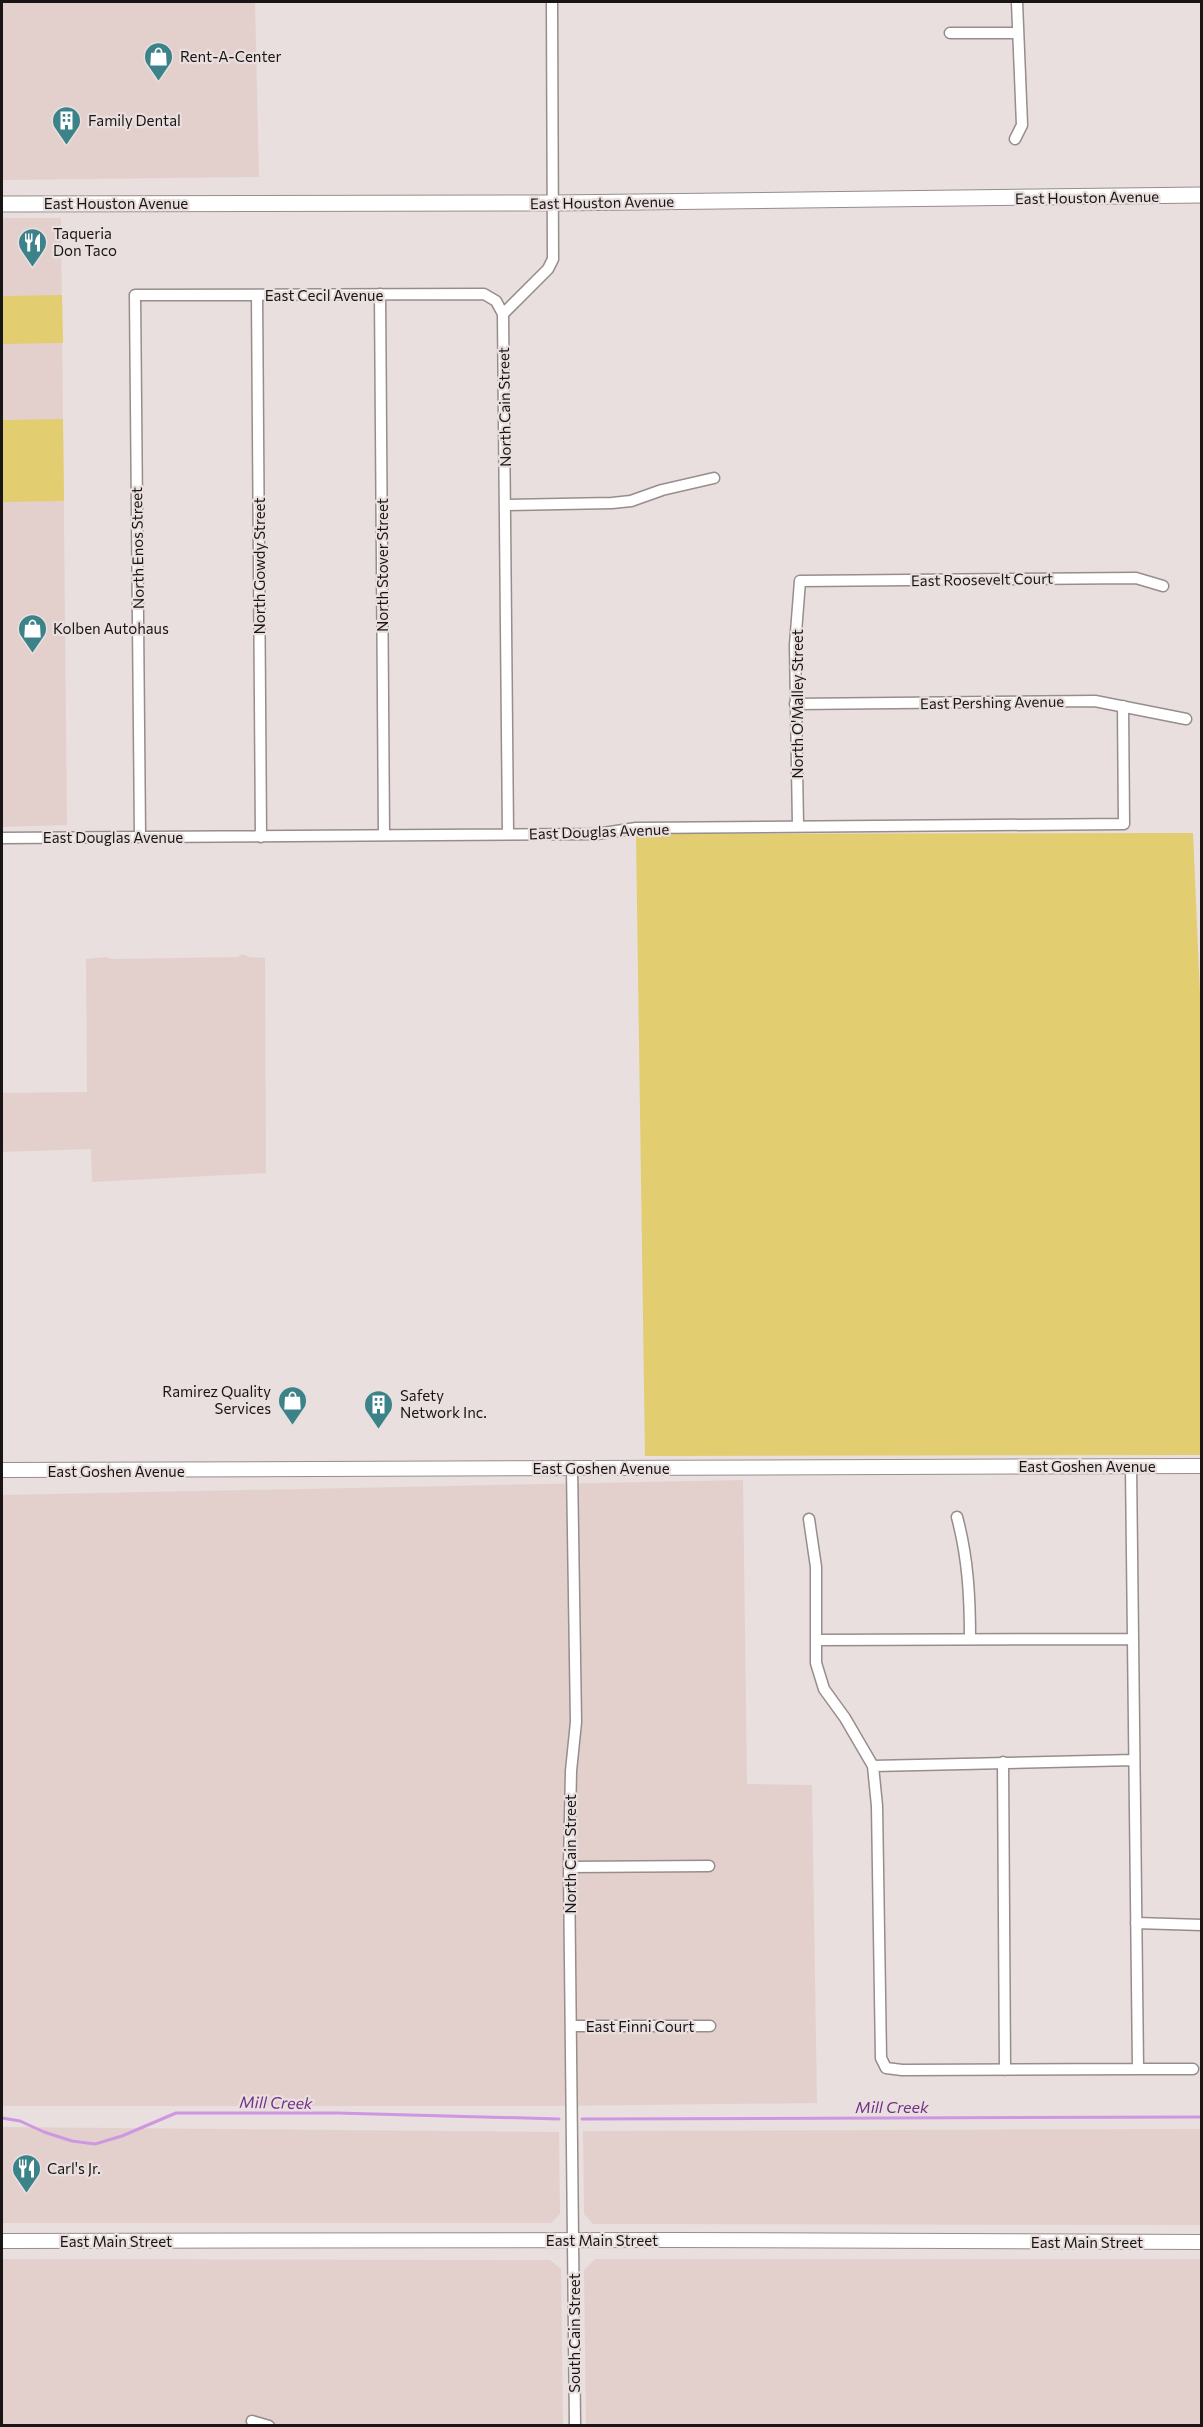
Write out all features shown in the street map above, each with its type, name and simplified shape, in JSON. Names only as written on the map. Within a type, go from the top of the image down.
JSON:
[{"type":"main road","name":"East Houston Avenue","points":[[2,204],[554,203],[1202,195]]},
{"type":"street","points":[[502,314],[551,264],[554,253],[552,2]]},
{"type":"street","points":[[1015,139],[1022,125],[1017,2]]},
{"type":"street","points":[[950,33],[1017,33]]},
{"type":"street","name":"North Stover Street","points":[[380,294],[384,835]]},
{"type":"street","name":"East Cecil Avenue","points":[[135,295],[484,294],[496,301],[502,314]]},
{"type":"street","name":"North Enos Street","points":[[135,295],[140,837]]},
{"type":"street","name":"North Gowdy Street","points":[[257,295],[261,837]]},
{"type":"street","name":"North Cain Street","points":[[502,314],[508,834]]},
{"type":"street","points":[[505,505],[631,501],[662,490],[714,478]]},
{"type":"street","name":"East Roosevelt Court","points":[[800,581],[1136,578],[1163,586]]},
{"type":"street","name":"North O'Malley Street","points":[[798,826],[795,645],[800,581]]},
{"type":"street","name":"East Pershing Avenue","points":[[795,704],[1095,701],[1186,719]]},
{"type":"street","name":"East Douglas Avenue","points":[[2,838],[597,834],[636,828],[1124,824],[1123,706]]},
{"type":"street","points":[[1131,1466],[1138,2069]]},
{"type":"street","name":"East Goshen Avenue","points":[[2,1470],[171,1472],[1202,1466]]},
{"type":"street","name":"North Cain Street","points":[[572,1468],[576,1722],[571,1771],[569,1867],[574,2240]]},
{"type":"street","points":[[957,1517],[966,1549],[970,1589],[970,1640]]},
{"type":"street","points":[[809,1519],[816,1567],[816,1663],[824,1689],[845,1718],[873,1766],[877,1806],[881,2058],[886,2068],[902,2070],[1193,2069]]},
{"type":"street","points":[[817,1640],[1133,1639]]},
{"type":"street","points":[[873,1766],[1134,1761]]},
{"type":"street","points":[[1003,1762],[1005,2070]]},
{"type":"street","points":[[569,1867],[710,1866]]},
{"type":"street","points":[[1136,1923],[1202,1925]]},
{"type":"street","name":"East Finni Court","points":[[571,2026],[710,2026]]},
{"type":"street","name":"South Cain Street","points":[[574,2240],[575,2426]]},
{"type":"street","name":"East Main Street","points":[[2,2241],[1202,2242]]},
{"type":"street","points":[[252,2421],[269,2426]]},
{"type":"shaded area","points":[[2,2],[255,2],[259,177],[2,180]]},
{"type":"shaded area","points":[[2,218],[61,218],[67,825],[2,827]]},
{"type":"shaded area","points":[[62,295],[63,343],[2,344],[2,296]]},
{"type":"shaded area","points":[[63,419],[64,501],[2,502],[2,420]]},
{"type":"shaded area","points":[[1193,833],[1202,1040],[1201,1455],[645,1456],[636,834]]},
{"type":"shaded area","points":[[242,954],[265,958],[266,1173],[92,1182],[91,1149],[2,1152],[2,1093],[87,1092],[86,959],[238,957]]},
{"type":"shaded area","points":[[743,1480],[747,1784],[812,1785],[817,2103],[557,2106],[2,2106],[2,1495]]},
{"type":"shaded area","points":[[2,2127],[559,2132],[560,2214],[551,2223],[2,2223]]},
{"type":"shaded area","points":[[1201,2129],[1201,2225],[593,2224],[584,2214],[583,2131]]},
{"type":"shaded area","points":[[2,2259],[550,2260],[561,2269],[563,2425],[2,2425]]},
{"type":"shaded area","points":[[595,2259],[1201,2259],[1201,2425],[586,2425],[584,2270]]},
{"type":"waterway","name":"Mill Creek","points":[[2,2118],[20,2121],[72,2141],[95,2144],[122,2136],[176,2113],[337,2113],[559,2119]]},
{"type":"waterway","name":"Mill Creek","points":[[582,2119],[1202,2117]]},
{"type":"place","name":"Rent-A-Center","points":[[159,82]]},
{"type":"place","name":"Family Dental","points":[[67,146]]},
{"type":"place","name":"Taqueria Don Taco","points":[[32,268]]},
{"type":"place","name":"Kolben Autohaus","points":[[32,654]]},
{"type":"place","name":"Ramirez Quality Services","points":[[292,1426]]},
{"type":"place","name":"Safety Network Inc.","points":[[379,1430]]},
{"type":"place","name":"Carl's Jr.","points":[[26,2194]]}]
